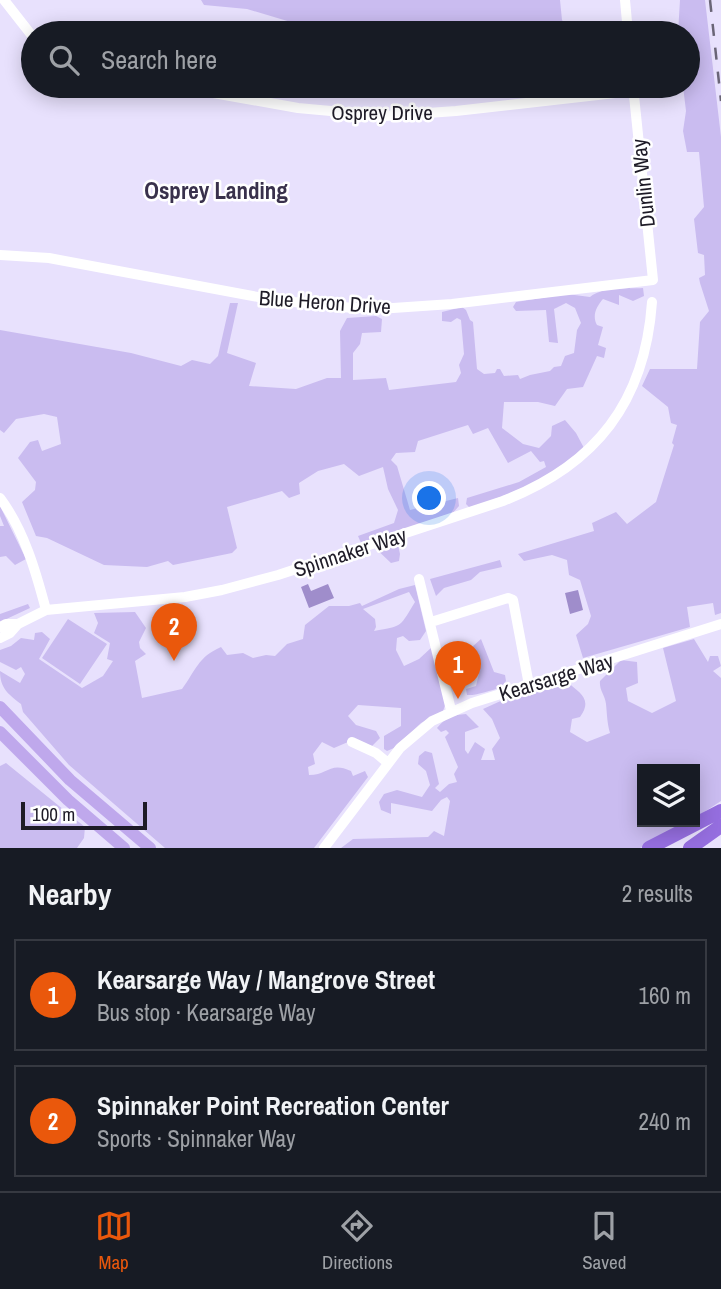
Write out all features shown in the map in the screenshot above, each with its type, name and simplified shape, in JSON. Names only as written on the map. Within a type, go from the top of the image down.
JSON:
[{"type":"highway","points":[[649,848],[721,811]]},
{"type":"highway","points":[[690,848],[721,826]]},
{"type":"main road","points":[[0,707],[70,780],[150,848]]},
{"type":"main road","points":[[0,732],[68,800],[124,848]]},
{"type":"street","points":[[4,0],[21,22]]},
{"type":"street","points":[[625,0],[627,21]]},
{"type":"street","name":"Osprey Drive","points":[[242,98],[298,108],[384,116],[427,114],[554,98]]},
{"type":"street","name":"Dunlin Way","points":[[634,98],[653,280]]},
{"type":"street","name":"Blue Heron Drive","points":[[0,255],[49,258],[300,304],[353,308],[441,305],[653,280]]},
{"type":"street","name":"Spinnaker Way","points":[[0,638],[10,633],[18,624],[46,610],[185,597],[278,575],[503,501],[541,485],[564,471],[586,452],[607,429],[622,405],[646,354],[652,302]]},
{"type":"street","points":[[0,498],[12,516],[25,545],[46,610]]},
{"type":"street","points":[[419,579],[451,710]]},
{"type":"street","points":[[430,622],[483,607],[503,598],[513,600],[529,685]]},
{"type":"street","name":"Spinnaker Way","points":[[0,627],[18,624]]},
{"type":"street","name":"Kearsarge Way","points":[[324,848],[388,763],[416,732],[451,710],[721,624]]},
{"type":"street","points":[[352,742],[376,753],[388,763]]},
{"type":"shaded area","points":[[201,0],[560,0],[563,21],[287,21],[247,9],[204,5]]},
{"type":"shaded area","points":[[680,0],[705,0],[721,137],[721,613],[715,615],[713,603],[687,607],[690,627],[583,658],[576,635],[588,624],[591,616],[580,580],[569,575],[567,560],[552,555],[524,561],[518,554],[594,531],[592,523],[616,512],[627,524],[656,502],[674,445],[672,443],[677,425],[671,423],[668,407],[642,386],[650,369],[697,369],[700,322],[709,311],[699,278],[705,275],[704,255],[698,253],[694,219],[704,207],[699,152],[687,152],[683,131],[686,111],[684,98],[700,98],[700,21],[679,21]]},
{"type":"shaded area","points":[[643,288],[644,296],[633,301],[619,295],[619,305],[603,299],[598,305],[596,322],[603,327],[598,345],[606,348],[604,358],[597,356],[583,387],[567,389],[555,406],[538,402],[504,402],[502,428],[523,444],[539,448],[551,436],[552,426],[565,420],[576,433],[584,448],[559,468],[530,484],[470,508],[466,504],[467,498],[519,482],[546,467],[544,461],[540,462],[531,451],[508,463],[488,428],[473,434],[468,425],[418,441],[415,452],[396,453],[391,460],[397,466],[410,510],[458,498],[459,506],[451,515],[396,536],[399,561],[391,563],[371,544],[361,543],[358,536],[394,523],[398,510],[388,489],[383,467],[359,476],[344,464],[318,471],[299,483],[300,494],[289,498],[282,491],[227,507],[237,548],[232,553],[173,565],[168,561],[147,567],[104,565],[47,538],[36,536],[22,502],[35,490],[36,482],[18,458],[30,442],[38,440],[42,451],[61,444],[57,417],[44,414],[16,419],[4,433],[0,430],[0,330],[131,353],[181,366],[192,360],[210,364],[218,356],[230,303],[238,303],[227,353],[256,363],[249,386],[296,389],[327,378],[341,378],[340,331],[347,318],[376,316],[382,319],[381,332],[362,333],[360,344],[353,353],[353,380],[386,378],[389,390],[456,382],[461,373],[459,365],[464,354],[461,320],[457,318],[451,322],[442,321],[442,312],[462,307],[466,310],[473,322],[477,369],[484,374],[495,373],[500,369],[504,376],[518,375],[520,379],[561,366],[565,356],[574,353],[577,330],[581,323],[575,308],[566,303],[554,309],[558,343],[549,342],[546,310],[516,311],[513,307],[516,302],[567,294],[590,297],[608,290]]},
{"type":"shaded area","points":[[0,506],[26,559],[15,565],[6,556],[0,557],[0,526],[4,526]]},
{"type":"shaded area","points":[[500,560],[502,567],[480,572],[471,580],[444,588],[436,596],[430,579]]},
{"type":"shaded area","points":[[308,584],[311,591],[328,584],[334,598],[309,608],[301,587]]},
{"type":"shaded area","points":[[415,585],[426,631],[420,640],[409,641],[403,636],[397,638],[396,650],[404,666],[419,659],[432,647],[447,700],[443,711],[421,723],[394,748],[387,751],[384,749],[384,736],[401,726],[401,708],[358,705],[348,716],[356,725],[376,731],[380,738],[370,748],[348,742],[334,748],[322,742],[313,754],[315,764],[308,767],[309,775],[338,767],[351,771],[353,776],[365,771],[368,777],[314,848],[165,848],[69,765],[1,682],[0,671],[20,683],[25,674],[21,667],[16,670],[0,662],[0,650],[21,638],[34,640],[35,633],[42,632],[50,639],[39,659],[82,688],[103,676],[113,661],[107,659],[110,643],[94,633],[98,623],[94,613],[135,612],[146,628],[139,642],[140,648],[146,654],[135,661],[142,698],[182,689],[202,660],[221,647],[227,655],[243,653],[253,658],[275,656],[287,644],[303,639],[305,625],[329,606],[360,603],[362,606],[399,589]],"holes":[[[409,592],[415,602],[400,624],[374,631],[375,619],[363,609]]]},
{"type":"shaded area","points":[[578,590],[583,610],[570,614],[565,593]]},
{"type":"shaded area","points":[[28,604],[30,608],[0,622],[0,614]]},
{"type":"shaded area","points":[[68,619],[107,644],[80,684],[42,658]]},
{"type":"shaded area","points":[[481,639],[494,672],[505,675],[506,681],[500,688],[467,695],[466,689],[476,686],[481,665],[472,647]]},
{"type":"shaded area","points":[[694,639],[708,662],[710,656],[718,656],[721,666],[713,671],[721,678],[721,801],[700,815],[700,764],[637,764],[637,827],[681,827],[666,837],[640,848],[341,848],[353,839],[428,837],[434,831],[444,836],[450,801],[447,797],[432,811],[391,803],[391,814],[381,810],[379,802],[384,794],[397,790],[422,797],[430,785],[426,771],[418,764],[419,756],[425,751],[432,753],[439,784],[435,788],[440,792],[449,784],[457,782],[454,774],[458,767],[445,737],[449,733],[446,730],[441,732],[437,728],[447,719],[466,714],[479,727],[465,732],[465,750],[468,754],[475,742],[485,749],[481,760],[495,760],[492,749],[500,738],[492,719],[483,709],[518,693],[566,681],[585,701],[580,717],[572,719],[570,732],[587,742],[610,733],[600,681],[621,660],[637,662],[638,683],[626,688],[628,701],[652,713],[676,701],[663,648]]},
{"type":"shaded area","points":[[6,763],[85,827],[84,838],[77,848],[0,848],[0,766]]},
{"type":"railway","points":[[710,0],[721,101]]},
{"type":"place","name":"Spinnaker Point Recreation Center","points":[[174,661]]},
{"type":"place","name":"Kearsarge Way / Mangrove Street","points":[[458,699]]},
{"type":"district","name":"Osprey Landing","points":[[216,190]]}]
